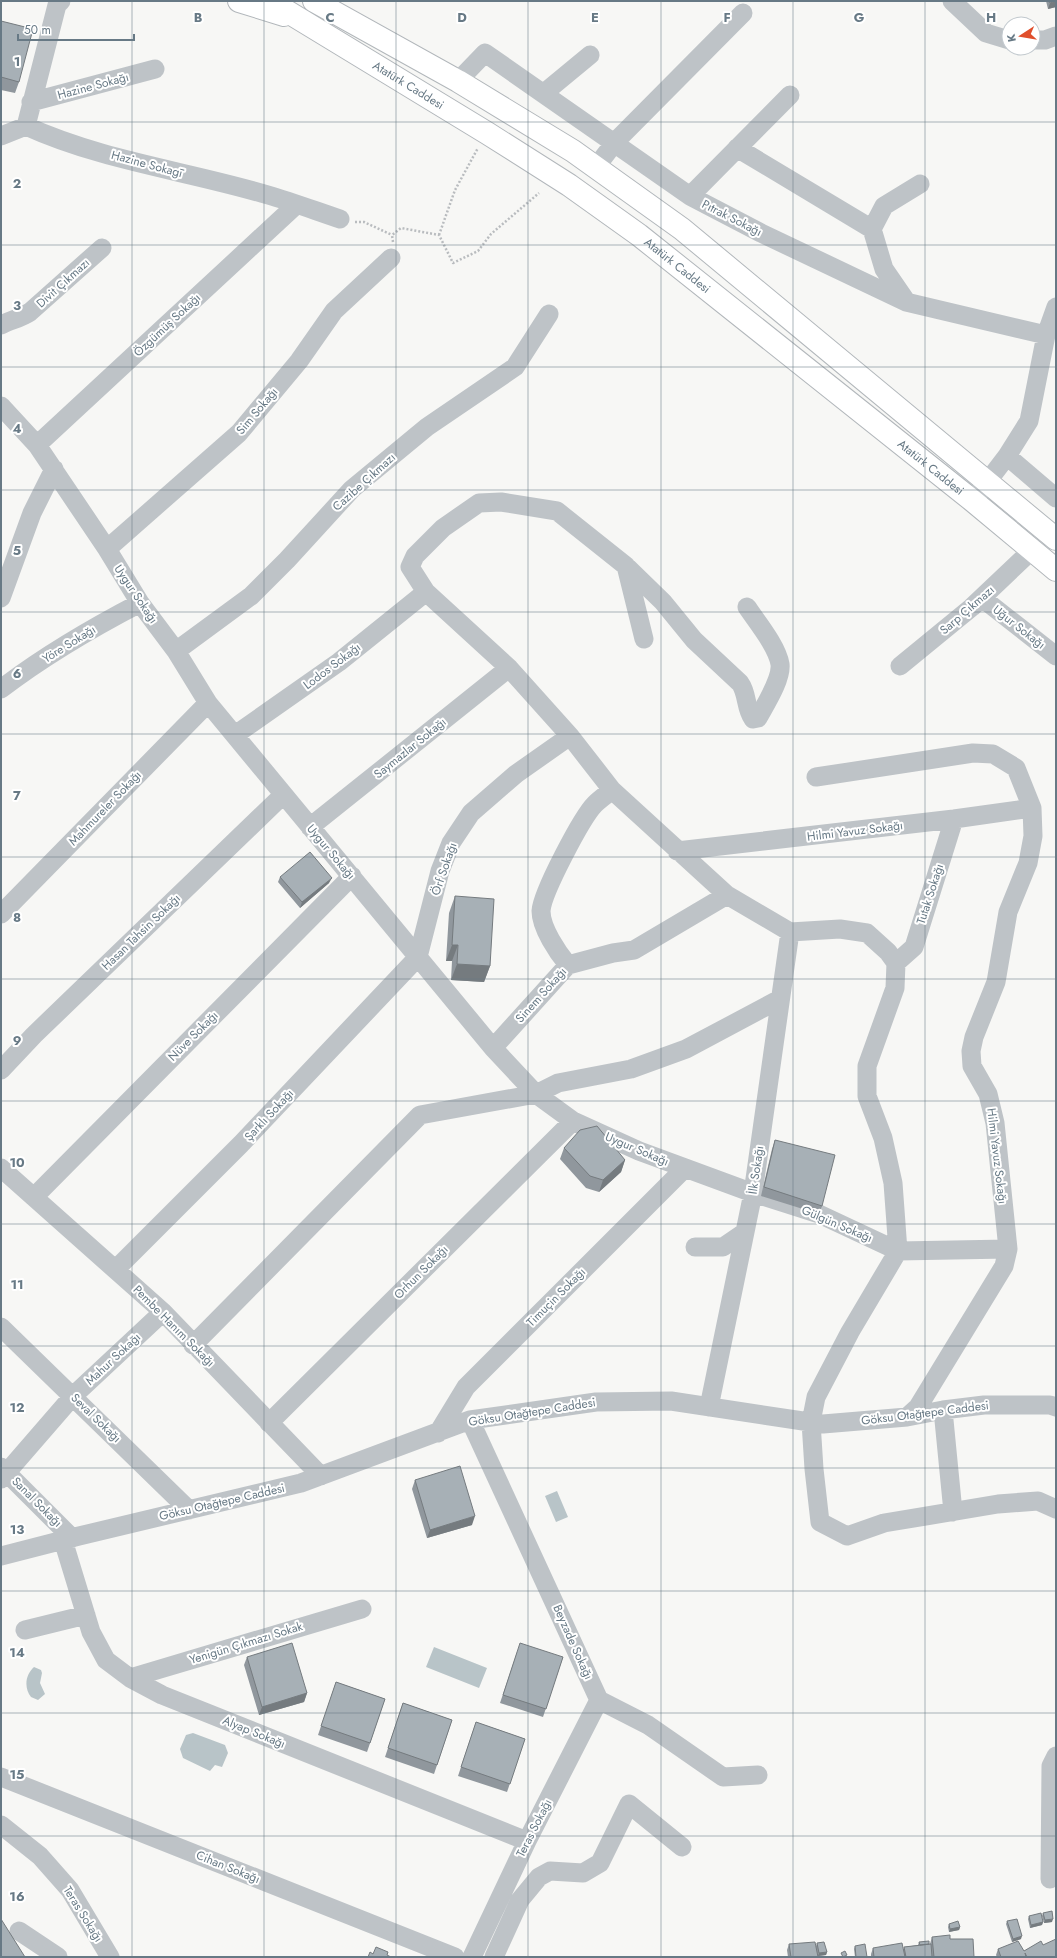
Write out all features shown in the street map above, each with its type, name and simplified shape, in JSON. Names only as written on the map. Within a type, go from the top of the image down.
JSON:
[{"type":"main road","points":[[239,1],[304,20]]},
{"type":"main road","name":"Atatürk Caddesi","points":[[270,1],[304,20],[514,150],[569,185],[639,235],[973,501],[1056,570]]},
{"type":"main road","name":"Atatürk Caddesi","points":[[314,1],[458,81],[573,151],[682,229],[1056,539]]},
{"type":"street","points":[[952,1],[986,33],[1001,38]]},
{"type":"street","points":[[1,136],[26,126],[55,5]]},
{"type":"street","points":[[596,167],[615,142],[743,13]]},
{"type":"street","points":[[1041,40],[1056,36]]},
{"type":"street","name":"Pıtrak Sokağı","points":[[458,81],[486,53],[690,196],[761,232],[906,302],[1046,335]]},
{"type":"street","points":[[544,93],[590,55]]},
{"type":"street","name":"Hazine Sokağı","points":[[31,102],[155,69]]},
{"type":"street","points":[[690,196],[790,95]]},
{"type":"street","name":"Hazine Sokaḡı","points":[[26,126],[53,138],[146,165],[268,195],[340,219]]},
{"type":"street","points":[[737,148],[872,228],[884,269],[906,302]]},
{"type":"street","points":[[872,228],[884,206],[920,184]]},
{"type":"street","name":"Özgümüş Sokağı","points":[[37,445],[296,205]]},
{"type":"street","name":"Divit Çıkmazı","points":[[1,325],[10,320],[21,318],[30,312],[102,248]]},
{"type":"street","name":"Sim Sokağı","points":[[107,549],[239,433],[299,360],[334,311],[391,258]]},
{"type":"street","points":[[973,501],[1007,456],[1029,421],[1046,335],[1056,307]]},
{"type":"street","name":"Cazibe Çıkmazı","points":[[176,652],[251,596],[287,560],[352,489],[427,427],[515,367],[550,314]]},
{"type":"street","name":"Uygur Sokağı","points":[[1,406],[37,445],[107,549],[140,604],[176,652],[208,703],[493,1048],[536,1094],[573,1121],[639,1151],[753,1193]]},
{"type":"street","points":[[1007,456],[1056,498]]},
{"type":"street","points":[[1,598],[32,514],[54,470]]},
{"type":"street","points":[[747,607],[774,648],[780,664],[776,684],[758,718],[753,719],[749,713],[744,688],[740,683],[694,640],[663,602],[626,566],[558,511],[501,502],[479,503],[443,528],[415,556],[410,567],[426,592],[509,668],[570,736],[612,790],[677,851],[727,895],[790,932],[840,929],[867,933],[888,952],[896,963],[895,988],[868,1066],[867,1096],[883,1138],[892,1183],[898,1251],[850,1332],[816,1397],[811,1422],[814,1469],[820,1522],[848,1536],[884,1523],[998,1504],[1038,1501],[1056,1509]]},
{"type":"street","name":"Sarp Çıkmazı","points":[[900,666],[982,598],[1032,550]]},
{"type":"street","points":[[626,566],[644,639]]},
{"type":"street","name":"Lodos Sokağı","points":[[235,735],[339,662],[426,592]]},
{"type":"street","name":"Uğur Sokağı","points":[[982,598],[1056,656]]},
{"type":"street","name":"Yöre Sokağı","points":[[1,690],[81,637],[140,604]]},
{"type":"street","name":"Saymazlar Sokağı","points":[[310,827],[509,668]]},
{"type":"street","name":"Mahmureler Sokağı","points":[[1,914],[208,703]]},
{"type":"street","name":"Örf Sokağı","points":[[418,957],[440,871],[451,843],[471,813],[516,774],[570,736]]},
{"type":"street","name":"Hilmi Yavuz Sokağı","points":[[816,777],[973,753],[993,754],[1016,768],[1032,808],[1033,836],[1028,863],[1008,912],[996,982],[974,1037],[971,1051],[972,1066],[988,1094],[995,1123],[1008,1249],[1004,1266],[918,1407],[907,1417]]},
{"type":"street","points":[[568,965],[549,939],[541,912],[545,895],[582,821],[594,804],[612,790]]},
{"type":"street","name":"Hasan Tahsin Sokağı","points":[[1,1070],[34,1035],[283,795]]},
{"type":"street","name":"Hilmi Yavuz Sokağı","points":[[677,851],[954,819],[1032,808]]},
{"type":"street","name":"Tutak Sokağı","points":[[896,963],[914,947],[954,819]]},
{"type":"street","name":"Nüve Sokağı","points":[[34,1197],[352,876]]},
{"type":"street","name":"Sinem Sokağı","points":[[493,1048],[568,965],[613,953],[634,950],[727,895]]},
{"type":"street","name":"İlk Sokağı","points":[[709,1407],[753,1193],[790,932]]},
{"type":"street","name":"Şarklı Sokağı","points":[[116,1270],[242,1144],[418,957]]},
{"type":"street","points":[[194,1345],[420,1115],[536,1094],[558,1083],[631,1069],[686,1049],[780,999]]},
{"type":"street","name":"Orhun Sokağı","points":[[269,1423],[573,1121]]},
{"type":"street","name":"Pembe Hanım Sokağı","points":[[1,1168],[163,1312],[321,1476]]},
{"type":"street","name":"Timuçin Sokağı","points":[[438,1433],[466,1387],[685,1168]]},
{"type":"street","name":"Gülgün Sokağı","points":[[753,1193],[819,1214],[898,1251]]},
{"type":"street","points":[[695,1247],[723,1247],[745,1232]]},
{"type":"street","points":[[898,1251],[1008,1249]]},
{"type":"street","name":"Mahur Sokağı","points":[[3,1473],[73,1396],[163,1312]]},
{"type":"street","name":"Seval Sokağı","points":[[1,1327],[189,1510]]},
{"type":"street","name":"Göksu Otağtepe Caddesi","points":[[1,1556],[301,1483],[470,1420],[596,1402],[671,1401],[822,1424],[907,1417],[943,1410],[984,1405],[1050,1404],[1056,1407]]},
{"type":"street","points":[[943,1410],[953,1512]]},
{"type":"street","name":"Beyzade Sokağı","points":[[470,1420],[599,1700]]},
{"type":"street","name":"Sanal Sokağı","points":[[3,1473],[68,1539]]},
{"type":"street","name":"Alyap Sokağı","points":[[68,1539],[91,1632],[106,1660],[130,1678],[162,1695],[527,1841]]},
{"type":"street","name":"Yenigün Çıkmazı Sokak","points":[[130,1678],[362,1608]]},
{"type":"street","points":[[25,1630],[86,1616]]},
{"type":"street","points":[[599,1700],[648,1725],[722,1777],[758,1775]]},
{"type":"street","name":"Teras Sokağı","points":[[472,1957],[527,1841],[599,1700]]},
{"type":"street","points":[[1056,1756],[1051,1766],[1050,1879],[1056,1874]]},
{"type":"street","name":"Cihan Sokağı","points":[[1,1776],[455,1957]]},
{"type":"street","points":[[494,1957],[520,1900],[539,1877],[550,1871],[583,1873],[600,1863],[629,1804],[682,1847]]},
{"type":"street","name":"Teras Sokağı","points":[[1,1825],[40,1856],[70,1890],[110,1957]]},
{"type":"street","points":[[19,1931],[58,1957]]},
{"type":"path","points":[[481,141],[455,190],[439,235],[453,263],[478,251],[491,234],[540,193]]},
{"type":"path","points":[[340,219],[348,223],[364,222],[392,235]]},
{"type":"path","points":[[392,235],[400,228],[439,235]]},
{"type":"path","points":[[391,258],[393,252],[392,235]]},
{"type":"shaded area","points":[[557,1491],[568,1517],[556,1522],[545,1496]]},
{"type":"shaded area","points":[[434,1647],[487,1668],[479,1688],[426,1667]]},
{"type":"shaded area","points":[[34,1667],[41,1670],[42,1673],[40,1683],[45,1694],[38,1700],[31,1697],[26,1686],[27,1678]]},
{"type":"shaded area","points":[[193,1733],[225,1745],[228,1753],[222,1767],[215,1765],[210,1771],[183,1758],[180,1749],[186,1735]]},
{"type":"building","points":[[1,21],[33,29],[19,82],[1,77]]},
{"type":"building","points":[[310,852],[332,878],[302,902],[280,877]]},
{"type":"building","points":[[455,896],[494,899],[490,966],[457,964],[458,945],[452,945]]},
{"type":"building","points":[[597,1126],[625,1160],[603,1180],[590,1176],[564,1148],[580,1130]]},
{"type":"building","points":[[775,1140],[835,1155],[822,1206],[764,1187]]},
{"type":"building","points":[[460,1466],[475,1516],[430,1530],[415,1480]]},
{"type":"building","points":[[292,1643],[307,1693],[262,1707],[247,1657]]},
{"type":"building","points":[[520,1643],[563,1657],[546,1709],[503,1695]]},
{"type":"building","points":[[336,1682],[385,1699],[370,1743],[321,1726]]},
{"type":"building","points":[[403,1703],[452,1720],[437,1765],[388,1748]]},
{"type":"building","points":[[476,1722],[525,1739],[510,1784],[461,1767]]},
{"type":"building","points":[[1052,1911],[1053,1919],[1045,1920],[1043,1913]]},
{"type":"building","points":[[1041,1913],[1043,1922],[1031,1925],[1029,1916]]},
{"type":"building","points":[[1,1919],[25,1957],[1,1957]]},
{"type":"building","points":[[1017,1919],[1022,1936],[1013,1939],[1007,1921]]},
{"type":"building","points":[[958,1921],[960,1927],[950,1929],[949,1924]]},
{"type":"building","points":[[950,1935],[950,1939],[973,1939],[974,1957],[934,1957],[932,1937]]},
{"type":"building","points":[[1056,1939],[1056,1957],[1027,1957],[1025,1953],[1026,1957],[1001,1957],[998,1949],[1018,1941],[1024,1951],[1041,1941],[1043,1945]]},
{"type":"building","points":[[929,1941],[929,1944],[920,1945],[919,1942]]},
{"type":"building","points":[[815,1942],[818,1957],[791,1957],[789,1944]]},
{"type":"building","points":[[824,1942],[827,1952],[819,1953],[817,1943]]},
{"type":"building","points":[[902,1943],[905,1957],[874,1957],[873,1948]]},
{"type":"building","points":[[865,1944],[867,1957],[856,1957],[855,1946]]},
{"type":"building","points":[[931,1944],[932,1957],[906,1957],[904,1947]]},
{"type":"building","points":[[376,1947],[388,1952],[387,1955],[391,1957],[368,1957],[370,1952],[373,1954]]},
{"type":"building","points":[[845,1951],[847,1955],[843,1957],[841,1953]]}]
